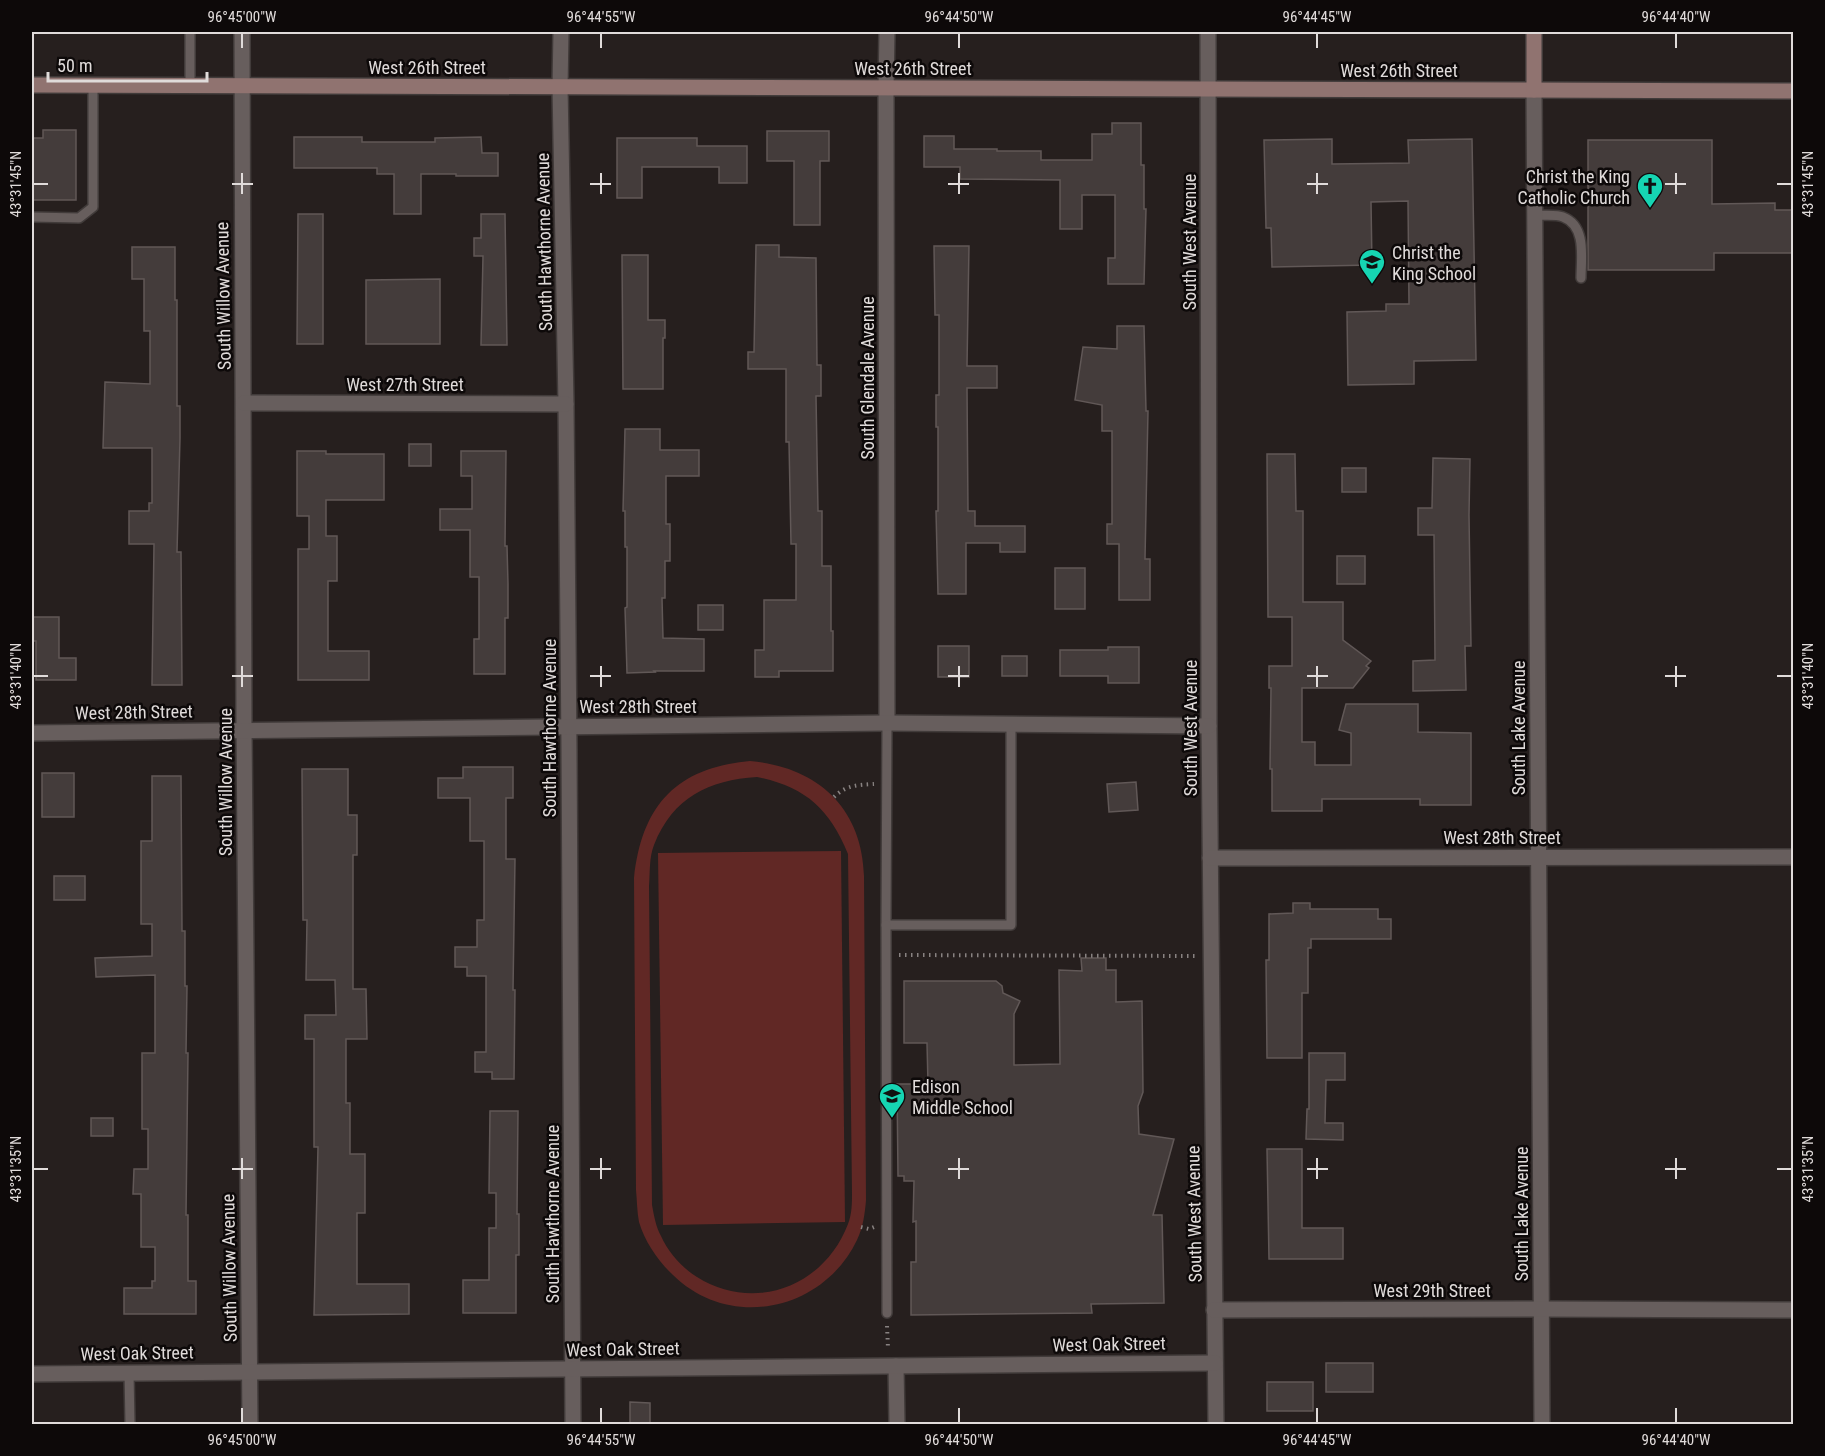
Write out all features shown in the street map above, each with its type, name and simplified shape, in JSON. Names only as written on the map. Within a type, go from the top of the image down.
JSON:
[{"type":"main road","name":"South Lake Avenue","points":[[1534,32],[1534,90]]},
{"type":"main road","name":"West 26th Street","points":[[32,85],[1794,91]]},
{"type":"street","name":"South Willow Avenue","points":[[242,32],[244,730],[250,1425]]},
{"type":"street","name":"South Hawthorne Avenue","points":[[561,32],[569,726],[573,1425]]},
{"type":"street","name":"South Glendale Avenue","points":[[886,723],[887,32]]},
{"type":"street","name":"South West Avenue","points":[[1208,32],[1209,726],[1216,1425]]},
{"type":"street","name":"South Lake Avenue","points":[[1534,90],[1542,1425]]},
{"type":"street","name":"West 27th Street","points":[[244,403],[566,404]]},
{"type":"street","name":"West 28th Street","points":[[32,733],[886,723],[1209,726]]},
{"type":"street","name":"West 28th Street","points":[[1210,858],[1794,857]]},
{"type":"street","name":"West 29th Street","points":[[1214,1310],[1794,1310]]},
{"type":"street","name":"West Oak Street","points":[[32,1374],[1215,1363]]},
{"type":"street","points":[[892,1366],[897,1425]]},
{"type":"lane","points":[[190,32],[190,86]]},
{"type":"lane","points":[[32,217],[79,218],[93,207],[93,85]]},
{"type":"lane","points":[[1534,215],[1562,216],[1574,226],[1579,233],[1581,244],[1581,278]]},
{"type":"lane","points":[[886,723],[886,1313]]},
{"type":"lane","points":[[886,925],[1011,925],[1011,725]]},
{"type":"lane","points":[[129,1373],[130,1425]]},
{"type":"path","points":[[834,797],[840,790],[855,785],[886,784]]},
{"type":"path","points":[[886,955],[1211,956]]},
{"type":"path","points":[[861,1227],[869,1229]]},
{"type":"path","points":[[886,1313],[892,1366]]},
{"type":"shaded area","points":[[750,761],[774,765],[796,772],[815,782],[845,811],[855,830],[861,851],[864,876],[866,1200],[862,1225],[857,1240],[842,1264],[822,1283],[799,1297],[774,1305],[747,1307],[721,1303],[696,1292],[667,1270],[645,1237],[638,1218],[636,1190],[634,878],[638,852],[645,830],[667,795],[683,782],[702,772],[724,765]],"holes":[[[757,777],[774,781],[802,794],[824,812],[833,824],[848,854],[852,1205],[848,1224],[837,1246],[822,1264],[805,1278],[785,1288],[763,1293],[741,1293],[719,1288],[686,1269],[667,1248],[654,1217],[652,1205],[650,865],[652,850],[662,828],[682,803],[695,794],[708,787],[740,779]]]},
{"type":"shaded area","points":[[841,851],[845,1222],[663,1225],[658,853]]},
{"type":"building","points":[[1112,123],[1141,123],[1141,165],[1144,165],[1144,209],[1146,209],[1144,284],[1108,284],[1108,258],[1115,258],[1115,195],[1082,195],[1082,229],[1060,229],[1060,180],[960,179],[960,167],[924,167],[924,136],[954,136],[954,149],[1041,151],[1041,160],[1092,160],[1092,134],[1112,134]]},
{"type":"building","points":[[43,130],[76,130],[76,200],[32,200],[32,138],[43,138]]},
{"type":"building","points":[[767,131],[829,131],[829,161],[820,161],[820,225],[794,225],[794,161],[767,161]]},
{"type":"building","points":[[294,137],[362,137],[362,142],[435,142],[435,138],[481,137],[482,153],[498,153],[498,176],[421,174],[421,214],[394,214],[394,174],[377,174],[377,168],[294,168]]},
{"type":"building","points":[[617,138],[697,138],[697,146],[747,146],[747,183],[719,183],[719,167],[642,167],[642,198],[617,198]]},
{"type":"building","points":[[1332,139],[1332,164],[1409,163],[1408,140],[1472,139],[1476,360],[1414,361],[1414,384],[1348,385],[1347,312],[1386,311],[1386,304],[1409,304],[1408,201],[1371,202],[1372,265],[1272,267],[1271,228],[1266,228],[1264,140]]},
{"type":"building","points":[[1588,140],[1712,140],[1712,204],[1775,203],[1775,210],[1794,210],[1794,253],[1714,253],[1714,270],[1588,270]]},
{"type":"building","points":[[298,214],[323,214],[323,344],[297,344]]},
{"type":"building","points":[[481,214],[505,214],[507,345],[481,345],[483,256],[474,256],[474,238],[481,238]]},
{"type":"building","points":[[756,245],[779,245],[779,257],[816,258],[817,365],[821,365],[821,396],[816,396],[818,511],[822,511],[822,566],[831,566],[833,671],[779,671],[779,677],[755,677],[755,650],[764,650],[764,600],[796,600],[796,544],[791,544],[789,442],[786,442],[786,369],[748,369],[748,352],[754,352]]},
{"type":"building","points":[[934,246],[969,246],[967,366],[997,366],[997,388],[967,388],[968,511],[975,511],[975,526],[1025,526],[1025,552],[1000,552],[1000,543],[966,543],[966,594],[938,594],[936,395],[939,395],[939,315],[935,315]]},
{"type":"building","points":[[132,247],[175,247],[177,406],[180,406],[177,552],[181,552],[182,685],[152,685],[154,544],[129,544],[129,511],[149,511],[149,503],[152,503],[152,448],[103,448],[105,382],[150,384],[150,331],[144,331],[144,279],[132,279]]},
{"type":"building","points":[[622,255],[648,255],[648,320],[665,320],[663,389],[623,389]]},
{"type":"building","points":[[440,279],[440,344],[366,344],[366,280]]},
{"type":"building","points":[[1117,326],[1144,326],[1146,411],[1148,411],[1145,559],[1150,559],[1150,600],[1119,600],[1119,544],[1107,544],[1107,524],[1112,524],[1112,431],[1102,431],[1102,405],[1075,400],[1083,347],[1117,349]]},
{"type":"building","points":[[625,429],[660,429],[660,450],[699,450],[699,476],[666,476],[666,524],[670,524],[670,561],[665,561],[665,598],[662,598],[663,638],[704,639],[704,671],[627,673],[625,608],[627,607],[627,547],[625,547],[625,511],[623,511]]},
{"type":"building","points":[[409,444],[431,444],[431,466],[409,466]]},
{"type":"building","points":[[297,451],[326,451],[326,454],[384,454],[384,500],[326,500],[326,536],[337,536],[337,581],[328,581],[328,651],[369,651],[369,680],[298,680],[298,549],[309,549],[309,516],[297,516]]},
{"type":"building","points":[[461,451],[506,451],[505,546],[507,546],[508,618],[505,618],[505,674],[474,674],[474,639],[479,639],[479,577],[470,577],[470,530],[440,530],[440,509],[472,509],[472,476],[461,476]]},
{"type":"building","points":[[1267,454],[1295,454],[1296,511],[1303,511],[1303,602],[1343,602],[1343,640],[1371,661],[1366,666],[1369,668],[1353,688],[1302,688],[1302,742],[1315,742],[1315,765],[1351,765],[1351,733],[1339,730],[1346,704],[1418,704],[1418,732],[1471,733],[1471,805],[1420,805],[1420,799],[1322,799],[1322,811],[1272,811],[1269,666],[1292,666],[1292,617],[1268,617]]},
{"type":"building","points":[[1433,458],[1470,459],[1471,646],[1465,646],[1466,690],[1413,691],[1413,661],[1435,660],[1434,535],[1418,535],[1418,508],[1432,508]]},
{"type":"building","points":[[1342,468],[1366,468],[1366,492],[1342,492]]},
{"type":"building","points":[[1337,556],[1365,556],[1365,584],[1337,584]]},
{"type":"building","points":[[1055,568],[1085,568],[1085,609],[1055,609]]},
{"type":"building","points":[[698,605],[723,605],[723,630],[698,630]]},
{"type":"building","points":[[32,617],[59,617],[59,658],[76,658],[76,680],[36,680],[36,641],[32,641]]},
{"type":"building","points":[[938,646],[969,646],[969,677],[938,677]]},
{"type":"building","points":[[1108,647],[1139,647],[1139,683],[1108,683],[1108,676],[1060,676],[1060,650],[1108,650]]},
{"type":"building","points":[[1002,656],[1027,656],[1027,676],[1002,676]]},
{"type":"building","points":[[463,767],[513,767],[513,798],[506,798],[506,859],[515,859],[514,1079],[492,1079],[492,1072],[475,1072],[475,1052],[486,1052],[486,976],[467,976],[467,967],[455,967],[455,947],[477,947],[477,920],[484,920],[484,841],[470,841],[470,798],[438,798],[438,778],[463,778]]},
{"type":"building","points":[[302,769],[348,769],[348,815],[357,815],[357,855],[353,855],[353,989],[366,989],[367,1039],[346,1039],[346,1103],[350,1103],[350,1154],[365,1154],[365,1213],[357,1213],[357,1284],[409,1284],[409,1314],[314,1315],[318,1147],[314,1147],[314,1039],[305,1039],[305,1015],[336,1015],[335,980],[306,980],[307,920],[303,920]]},
{"type":"building","points":[[42,773],[74,773],[74,817],[42,817]]},
{"type":"building","points":[[152,776],[181,776],[182,931],[185,931],[186,1053],[188,1053],[186,1215],[188,1215],[188,1281],[196,1281],[196,1314],[124,1314],[124,1288],[152,1288],[152,1281],[155,1281],[155,1247],[141,1247],[141,1194],[133,1194],[134,1169],[148,1169],[148,1129],[142,1129],[142,1053],[155,1053],[155,975],[96,977],[95,958],[152,956],[152,924],[141,924],[141,841],[152,841]]},
{"type":"building","points":[[1136,782],[1138,810],[1109,812],[1107,784]]},
{"type":"building","points":[[54,876],[85,876],[85,900],[54,900]]},
{"type":"building","points":[[1293,903],[1310,903],[1310,909],[1378,909],[1378,919],[1391,919],[1391,939],[1311,939],[1311,948],[1308,948],[1308,993],[1302,993],[1302,1058],[1267,1058],[1266,960],[1269,960],[1269,914],[1293,913]]},
{"type":"building","points":[[1081,958],[1106,958],[1106,970],[1116,970],[1116,1002],[1142,1001],[1143,1092],[1138,1106],[1139,1134],[1174,1139],[1153,1215],[1162,1215],[1164,1303],[1091,1304],[1092,1313],[911,1315],[911,1262],[916,1262],[916,1221],[913,1222],[914,1181],[904,1181],[904,1176],[898,1176],[897,1084],[928,1084],[927,1043],[904,1043],[904,981],[996,981],[1002,986],[1003,993],[1020,1001],[1014,1014],[1014,1065],[1060,1064],[1059,970],[1082,971]]},
{"type":"building","points":[[1309,1053],[1345,1053],[1345,1080],[1326,1080],[1325,1123],[1343,1123],[1343,1140],[1306,1139],[1307,1109],[1309,1109]]},
{"type":"building","points":[[490,1111],[518,1111],[519,1255],[516,1255],[516,1313],[463,1313],[463,1280],[489,1280],[489,1228],[496,1228],[496,1193],[489,1193]]},
{"type":"building","points":[[91,1118],[113,1118],[113,1136],[91,1136]]},
{"type":"building","points":[[1267,1149],[1302,1149],[1302,1228],[1343,1228],[1343,1259],[1269,1259]]},
{"type":"building","points":[[1326,1363],[1373,1363],[1373,1392],[1326,1392]]},
{"type":"building","points":[[1267,1382],[1313,1382],[1313,1411],[1267,1411]]},
{"type":"building","points":[[630,1402],[650,1403],[650,1425],[630,1425]]},
{"type":"place","name":"Christ the King Catholic Church","points":[[1650,209]]},
{"type":"place","name":"Christ the King School","points":[[1372,285]]},
{"type":"place","name":"Edison Middle School","points":[[892,1119]]}]
